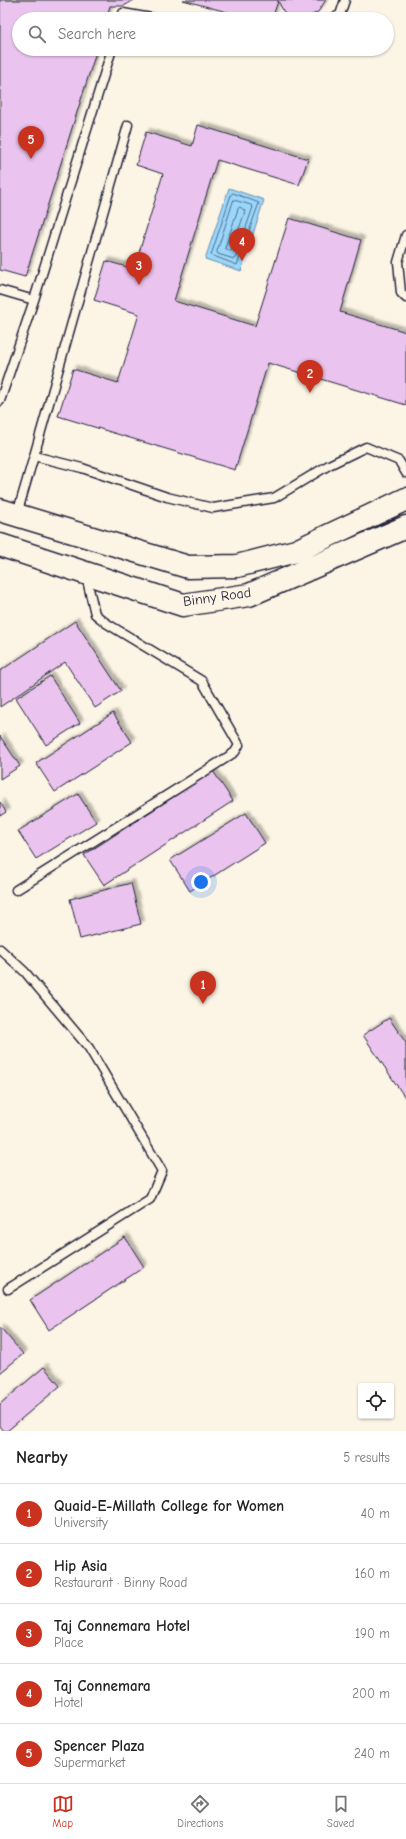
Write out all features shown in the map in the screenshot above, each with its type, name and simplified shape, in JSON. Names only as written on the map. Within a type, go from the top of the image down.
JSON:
[{"type":"main road","name":"Binny Road","points":[[8,513],[188,567],[237,566],[296,551],[406,500]]},
{"type":"main road","name":"Binny Road","points":[[0,546],[183,605],[248,595],[406,527]]},
{"type":"lane","points":[[341,12],[345,0]]},
{"type":"lane","points":[[0,401],[34,300],[110,56]]},
{"type":"lane","points":[[8,513],[34,456],[128,125]]},
{"type":"lane","points":[[406,235],[398,262],[401,293],[406,298]]},
{"type":"lane","points":[[0,290],[34,300]]},
{"type":"lane","points":[[34,456],[82,468],[167,497],[213,508],[274,498],[329,466],[366,447],[403,460],[406,473]]},
{"type":"lane","points":[[16,890],[226,758],[235,752],[239,745],[202,681],[106,623],[95,614],[85,573]]},
{"type":"lane","points":[[0,949],[25,972],[89,1048],[162,1171],[150,1199],[8,1289]]},
{"type":"water","points":[[229,188],[264,200],[241,271],[205,259]]},
{"type":"building","points":[[0,0],[134,0],[124,6],[110,6],[108,12],[12,12],[12,56],[95,56],[25,277],[0,270]]},
{"type":"building","points":[[183,0],[326,0],[318,12],[284,12],[278,1],[274,12],[227,12]]},
{"type":"building","points":[[198,125],[308,159],[299,185],[217,160],[174,301],[255,326],[289,218],[361,240],[340,312],[406,332],[406,405],[268,363],[235,470],[58,416],[73,369],[118,383],[139,314],[94,300],[106,261],[134,269],[163,174],[136,165],[146,132],[192,146]]},
{"type":"building","points":[[75,621],[121,691],[95,708],[65,662],[0,707],[0,671]]},
{"type":"building","points":[[50,676],[80,723],[46,745],[16,698]]},
{"type":"building","points":[[113,713],[132,742],[55,792],[36,763]]},
{"type":"building","points":[[0,736],[20,766],[0,779]]},
{"type":"building","points":[[213,771],[233,801],[104,885],[84,855]]},
{"type":"building","points":[[78,794],[96,822],[36,859],[18,831]]},
{"type":"building","points":[[0,802],[6,812],[0,816]]},
{"type":"building","points":[[246,813],[265,843],[190,891],[170,860]]},
{"type":"building","points":[[131,883],[141,924],[80,939],[70,899]]},
{"type":"building","points":[[389,1018],[406,1043],[406,1099],[363,1035]]},
{"type":"building","points":[[125,1237],[144,1267],[49,1330],[30,1300]]},
{"type":"building","points":[[0,1327],[23,1354],[0,1373]]},
{"type":"building","points":[[44,1367],[60,1386],[7,1431],[4,1431],[0,1426],[0,1404]]},
{"type":"place","name":"Spencer Plaza","points":[[31,159]]},
{"type":"place","name":"Taj Connemara","points":[[242,261]]},
{"type":"place","name":"Taj Connemara Hotel","points":[[139,285]]},
{"type":"place","name":"Hip Asia","points":[[310,393]]},
{"type":"place","name":"Quaid-E-Millath College for Women","points":[[203,1004]]}]
